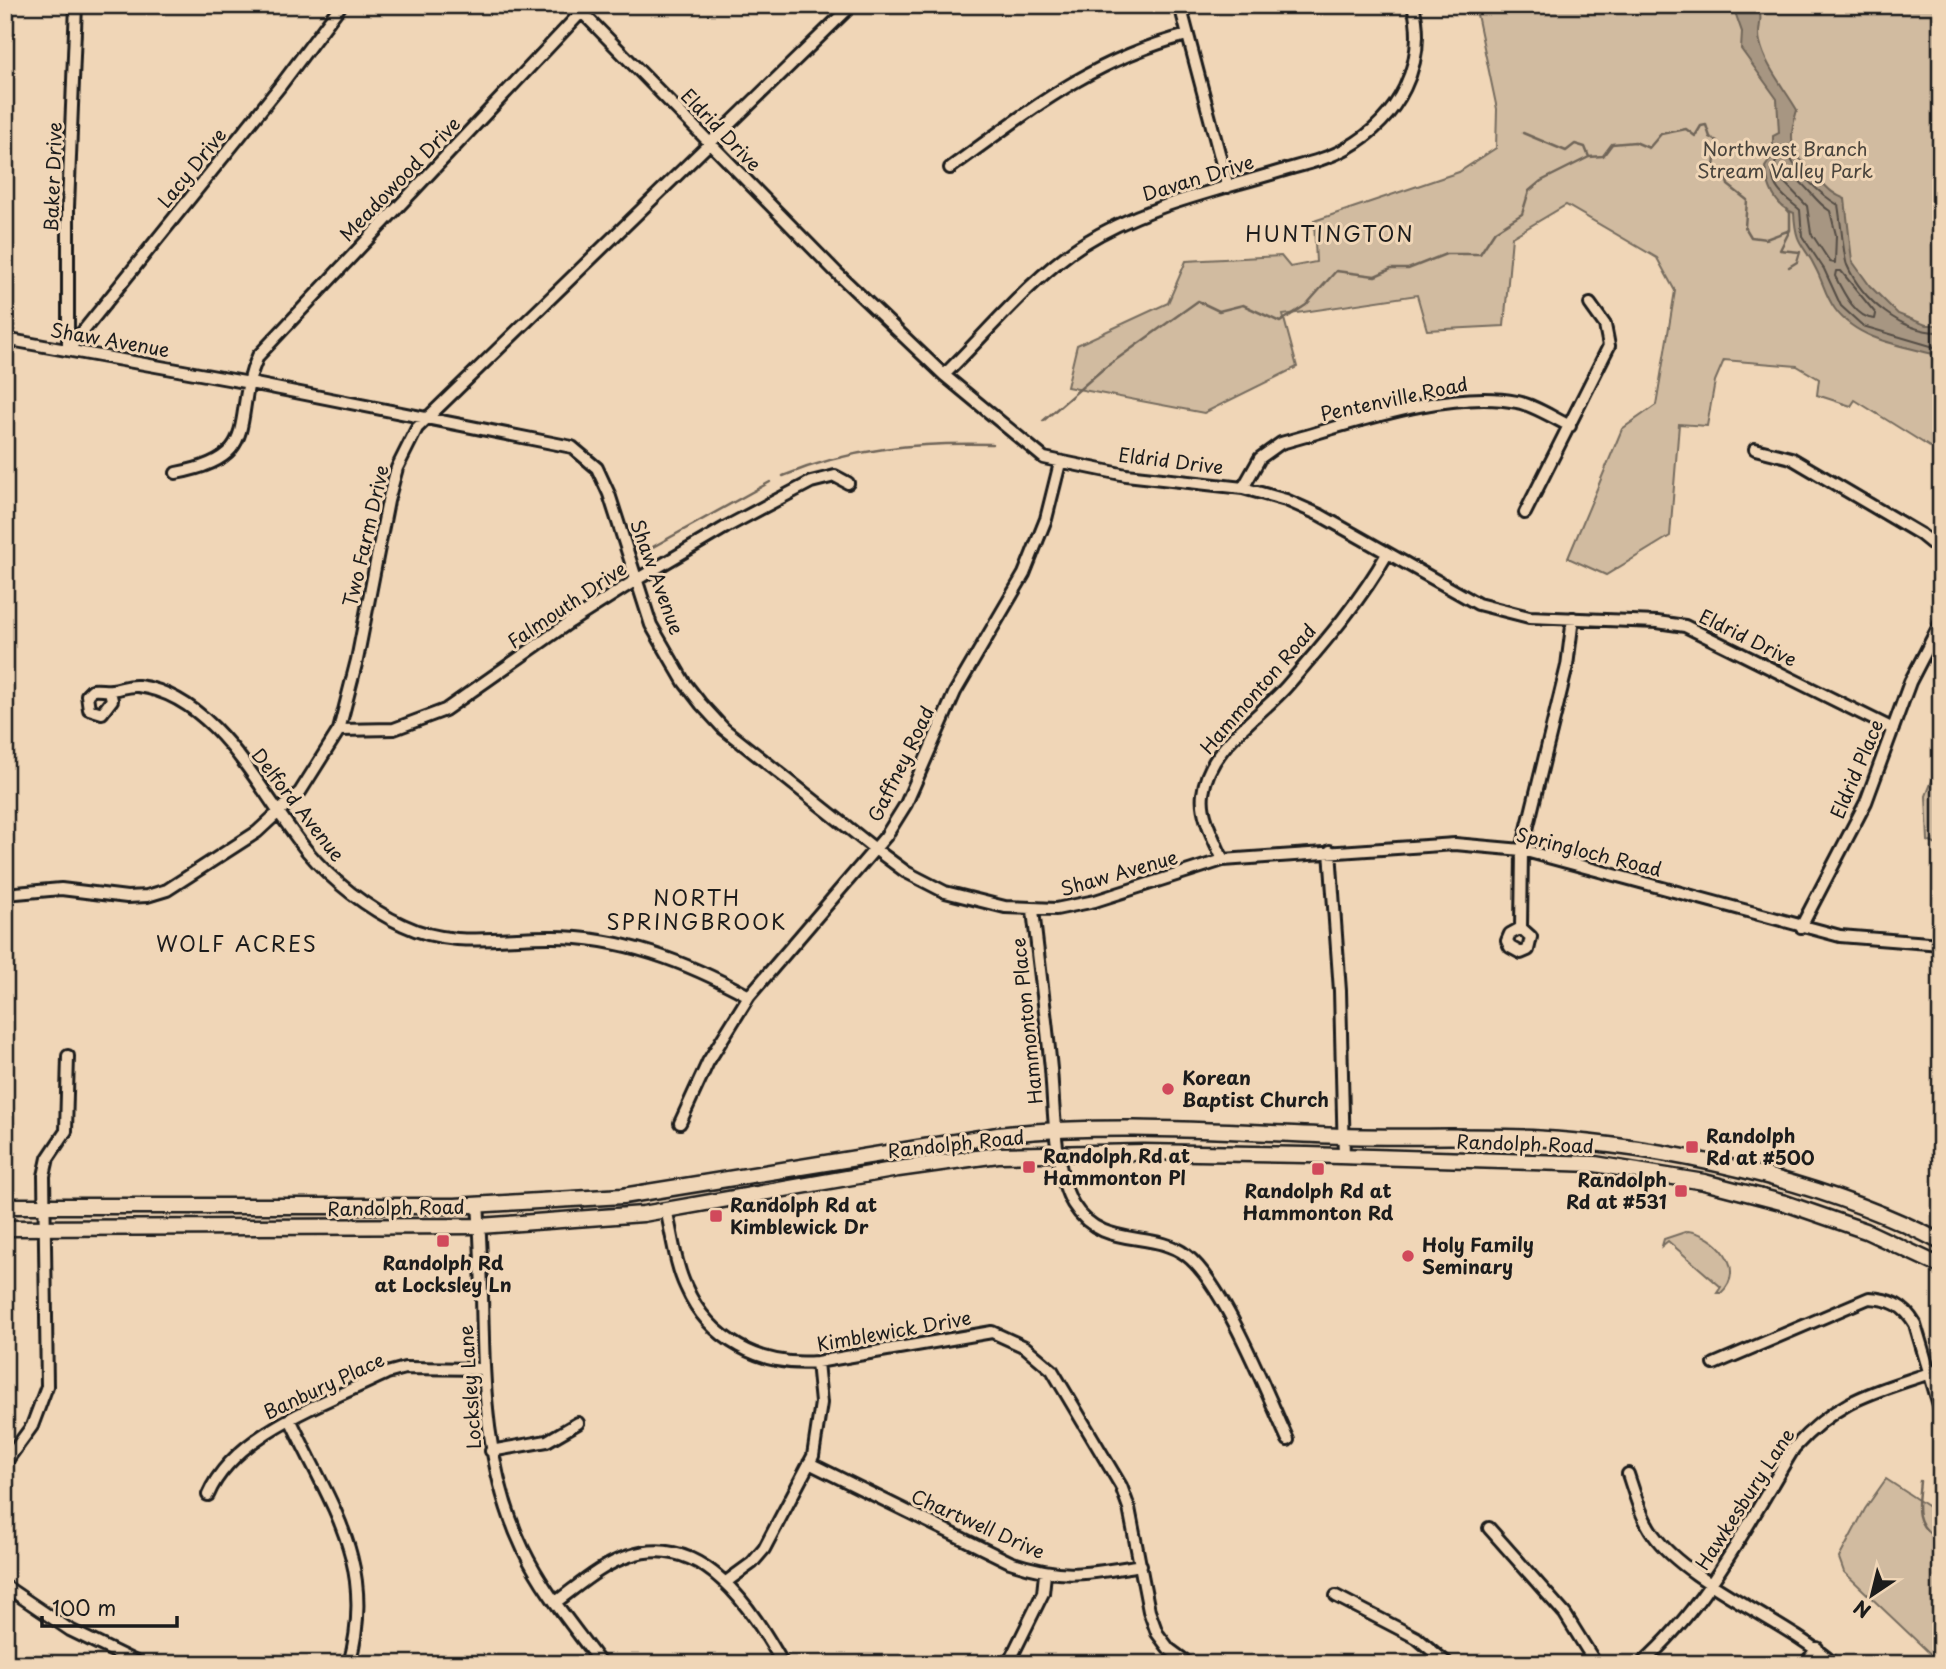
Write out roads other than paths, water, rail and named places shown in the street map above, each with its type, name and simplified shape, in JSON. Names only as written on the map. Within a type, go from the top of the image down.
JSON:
[{"type":"main road","name":"Randolph Road","points":[[5,1206],[478,1205],[622,1196],[936,1143],[1036,1130],[1157,1129],[1344,1136],[1534,1138],[1704,1162],[1763,1176],[1869,1210],[1941,1242]]},
{"type":"main road","name":"Randolph Road","points":[[5,1228],[480,1226],[643,1214],[942,1162],[998,1155],[1143,1152],[1595,1164],[1704,1182],[1784,1203],[1866,1231],[1941,1266]]},
{"type":"street","name":"Baker Drive","points":[[68,351],[68,207],[76,5]]},
{"type":"street","name":"Lacy Drive","points":[[68,351],[281,85],[341,5]]},
{"type":"street","name":"Two Farm Drive","points":[[5,894],[61,889],[147,896],[167,890],[257,832],[279,814],[314,772],[339,730],[357,660],[397,467],[417,428],[852,5]]},
{"type":"street","points":[[1180,5],[1228,187]]},
{"type":"street","name":"Davan Drive","points":[[944,375],[1031,288],[1083,244],[1140,214],[1331,156],[1369,132],[1392,108],[1412,72],[1417,35],[1413,5]]},
{"type":"street","name":"Eldrid Drive","points":[[581,7],[709,144],[944,375],[1044,458],[1126,475],[1243,488],[1286,500],[1320,515],[1478,604],[1529,617],[1685,626],[1893,729]]},
{"type":"street","name":"Meadowood Drive","points":[[176,473],[205,468],[230,452],[242,429],[258,356],[581,7]]},
{"type":"street","points":[[950,168],[1084,74],[1145,46],[1187,35]]},
{"type":"street","points":[[1525,513],[1609,346],[1605,325],[1590,304]]},
{"type":"street","name":"Shaw Avenue","points":[[5,339],[250,383],[572,447],[586,456],[597,468],[609,494],[659,642],[701,704],[724,729],[875,849],[906,872],[945,892],[1005,908],[1056,909],[1095,901],[1223,860]]},
{"type":"street","name":"Pentenville Road","points":[[1243,488],[1260,458],[1281,443],[1451,401],[1490,397],[1520,402],[1570,426]]},
{"type":"street","points":[[1755,449],[1791,458],[1920,534],[1941,551]]},
{"type":"street","name":"Gaffney Road","points":[[680,1123],[708,1062],[749,996],[875,849],[906,804],[955,692],[1024,574],[1046,519],[1060,463]]},
{"type":"street","name":"Falmouth Drive","points":[[339,730],[394,729],[445,710],[570,622],[726,527],[811,482],[835,476],[848,483]]},
{"type":"street","name":"Hammonton Road","points":[[1223,860],[1203,803],[1209,772],[1237,735],[1286,687],[1344,618],[1387,554]]},
{"type":"street","points":[[1521,928],[1522,850],[1567,666],[1573,618]]},
{"type":"street","name":"Eldrid Place","points":[[1801,927],[1866,802],[1910,682],[1941,622]]},
{"type":"street","name":"Delford Avenue","points":[[110,691],[137,686],[167,694],[190,706],[220,734],[279,814],[331,877],[401,925],[436,938],[458,941],[550,937],[631,946],[704,971],[749,996]]},
{"type":"street","name":"Springloch Road","points":[[1223,860],[1455,844],[1522,850],[1840,936],[1941,944]]},
{"type":"street","points":[[1330,851],[1340,991],[1344,1157]]},
{"type":"street","name":"Hammonton Place","points":[[1033,910],[1056,1131],[1074,1205],[1099,1229],[1119,1238],[1167,1244],[1197,1263],[1224,1305],[1288,1440]]},
{"type":"street","points":[[5,1463],[32,1426],[47,1386],[43,1206],[48,1158],[66,1131],[68,1056]]},
{"type":"street","name":"Locksley Lane","points":[[478,1205],[483,1369],[491,1451],[509,1517],[524,1551],[556,1602],[601,1664]]},
{"type":"street","name":"Kimblewick Drive","points":[[666,1209],[684,1285],[710,1327],[751,1354],[797,1364],[992,1332],[1025,1347],[1052,1370],[1111,1467],[1129,1508],[1149,1611],[1157,1633],[1169,1649],[1184,1660]]},
{"type":"street","points":[[1714,1364],[1869,1297],[1886,1299],[1909,1315],[1941,1412]]},
{"type":"street","points":[[726,1582],[752,1563],[764,1549],[809,1463],[821,1415],[817,1362]]},
{"type":"street","name":"Banbury Place","points":[[208,1495],[226,1467],[249,1443],[387,1373],[405,1368],[483,1369]]},
{"type":"street","name":"Hawkesbury Lane","points":[[1641,1664],[1669,1639],[1712,1583],[1794,1448],[1813,1427],[1865,1393],[1941,1369]]},
{"type":"street","points":[[290,1421],[340,1523],[359,1580],[358,1630],[349,1664]]},
{"type":"street","points":[[491,1451],[547,1441],[578,1423]]},
{"type":"street","name":"Chartwell Drive","points":[[809,1463],[1010,1562],[1045,1574],[1082,1575],[1141,1565]]},
{"type":"street","points":[[1628,1474],[1639,1507],[1654,1535],[1673,1556],[1817,1648],[1834,1664]]},
{"type":"street","points":[[1489,1528],[1564,1614],[1596,1664]]},
{"type":"street","points":[[556,1602],[607,1566],[638,1553],[671,1553],[690,1557],[710,1568],[726,1582],[783,1664]]},
{"type":"street","points":[[1008,1664],[1042,1593],[1045,1574]]},
{"type":"street","points":[[5,1586],[70,1630],[140,1664]]},
{"type":"street","points":[[1336,1596],[1417,1637],[1448,1664]]},
{"type":"street","points":[[1805,1664],[1817,1648]]},
{"type":"water","points":[[1741,5],[1757,5],[1760,15],[1759,37],[1763,51],[1797,110],[1792,132],[1796,153],[1829,189],[1845,199],[1852,261],[1870,286],[1898,314],[1926,325],[1941,325],[1941,356],[1869,335],[1845,320],[1832,304],[1799,240],[1794,213],[1781,206],[1768,181],[1765,167],[1773,155],[1773,136],[1779,133],[1777,99],[1741,49],[1742,32],[1735,12]]},
{"type":"waterway","points":[[1523,133],[1566,151],[1575,144],[1585,147],[1589,157],[1603,156],[1612,144],[1635,142],[1649,148],[1661,134],[1686,129],[1695,136],[1701,126],[1706,125],[1710,137],[1717,141],[1714,167],[1726,177],[1728,185],[1747,200],[1745,227],[1751,237],[1766,239],[1790,230],[1790,213],[1787,209]]},
{"type":"waterway","points":[[1043,421],[1103,369],[1198,301],[1219,311],[1243,305],[1280,322],[1306,305],[1336,271],[1375,276],[1391,269],[1408,269],[1446,254],[1480,254],[1495,231],[1522,214],[1529,191],[1541,181],[1589,157]]},
{"type":"waterway","points":[[1789,267],[1797,262],[1800,252],[1780,250],[1790,230]]},
{"type":"waterway","points":[[783,476],[834,459],[886,449],[938,444],[992,444]]},
{"type":"waterway","points":[[642,553],[770,482]]},
{"type":"waterway","points":[[1920,1481],[1918,1512],[1922,1524],[1933,1536],[1934,1558],[1941,1566]]},
{"type":"place","name":"Korean Baptist Church","points":[[1168,1089]]},
{"type":"place","name":"Randolph Rd at #500","points":[[1692,1147]]},
{"type":"place","name":"Randolph Rd at Hammonton Pl","points":[[1029,1167]]},
{"type":"place","name":"Randolph Rd at Hammonton Rd","points":[[1318,1169]]},
{"type":"place","name":"Randolph Rd at #531","points":[[1681,1191]]},
{"type":"place","name":"Randolph Rd at Kimblewick Dr","points":[[716,1216]]},
{"type":"place","name":"Randolph Rd at Locksley Ln","points":[[443,1241]]},
{"type":"place","name":"Holy Family Seminary","points":[[1408,1256]]},
{"type":"district","name":"HUNTINGTON","points":[[1330,235]]},
{"type":"district","name":"NORTH SPRINGBROOK","points":[[697,911]]},
{"type":"district","name":"WOLF ACRES","points":[[237,945]]},
{"type":"park label","name":"Northwest Branch Stream Valley Park","points":[[1785,160]]}]
